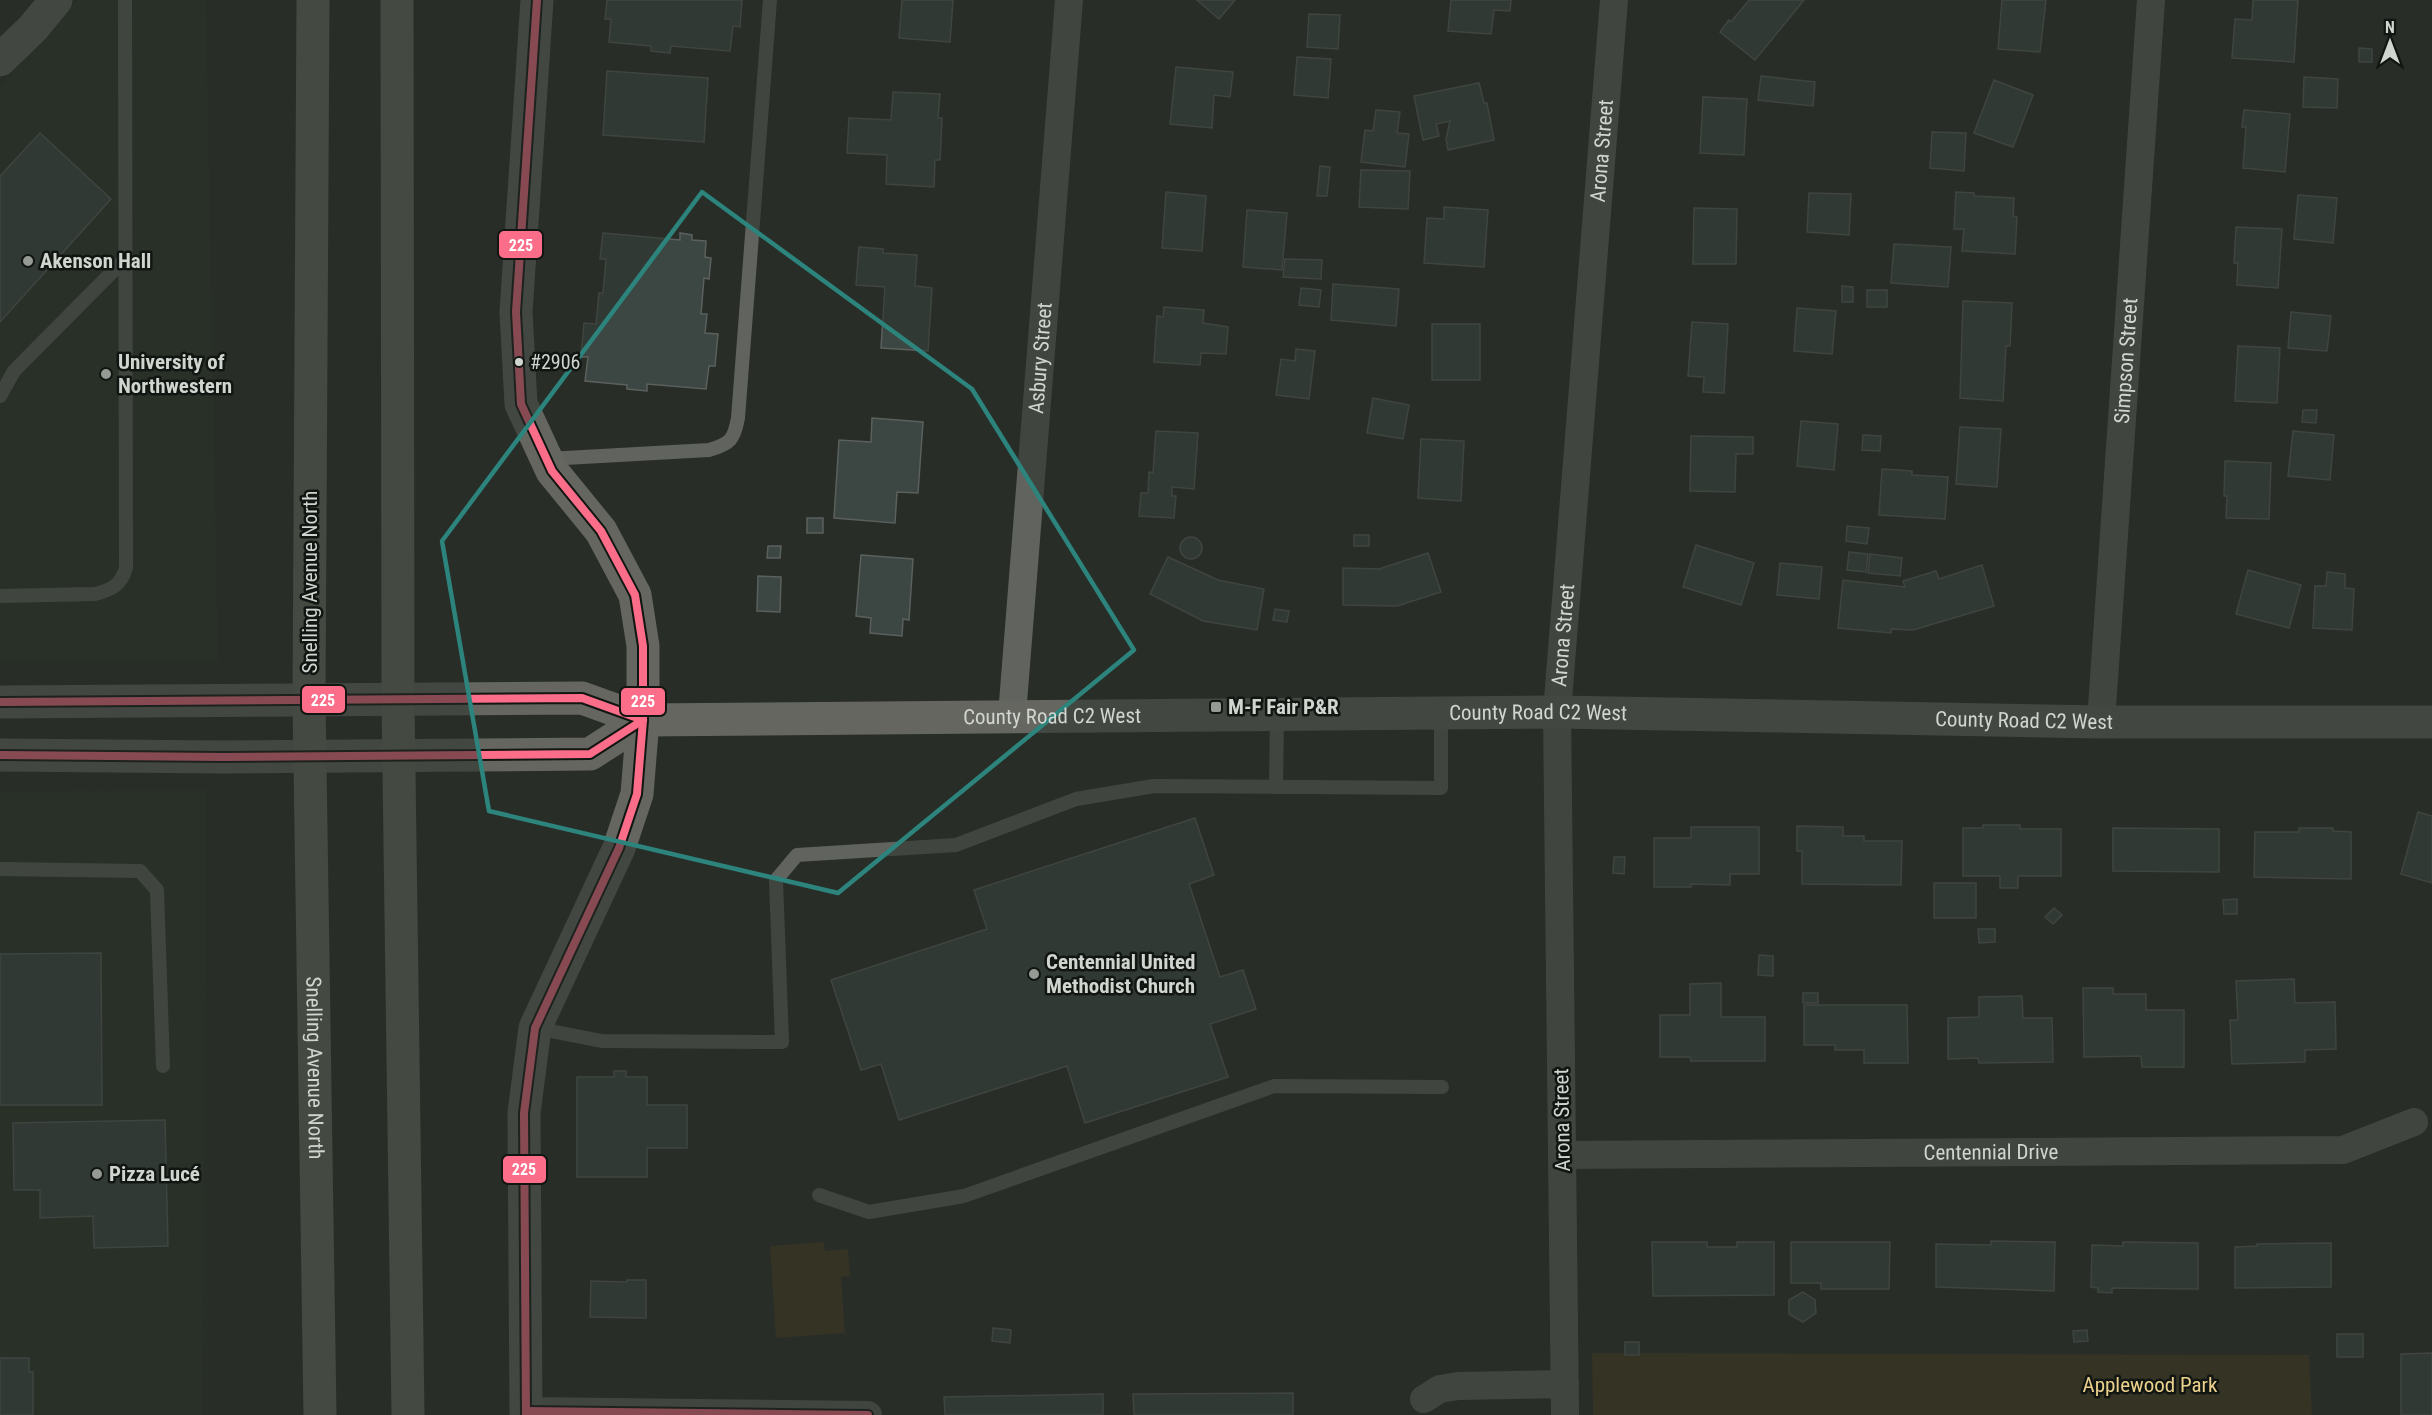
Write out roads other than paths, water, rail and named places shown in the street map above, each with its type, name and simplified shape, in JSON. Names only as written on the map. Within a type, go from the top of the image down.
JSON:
[{"type":"highway","name":"Snelling Avenue North","points":[[313,0],[309,700],[320,1415]]},
{"type":"highway","points":[[397,0],[398,701],[408,1415]]},
{"type":"street","points":[[0,60],[33,28],[56,0]]},
{"type":"street","points":[[537,0],[516,312],[521,404],[552,471],[601,531],[635,595],[643,646],[643,720],[638,794],[619,848],[535,1028],[524,1113],[526,1413],[868,1415]]},
{"type":"street","name":"Asbury Street","points":[[1012,715],[1069,0]]},
{"type":"street","name":"Arona Street","points":[[1565,1415],[1557,712],[1614,0]]},
{"type":"street","name":"Simpson Street","points":[[2101,722],[2151,0]]},
{"type":"street","name":"County Road C2 West","points":[[0,702],[582,698],[643,720],[1557,712],[2101,722],[2432,722]]},
{"type":"street","points":[[0,755],[399,757],[590,754],[643,720]]},
{"type":"street","name":"Centennial Drive","points":[[1562,1155],[2343,1150],[2414,1122]]},
{"type":"street","points":[[1419,1406],[1440,1389],[1458,1386],[1565,1384]]},
{"type":"lane","points":[[0,596],[106,592],[117,585],[124,576],[126,567],[125,0]]},
{"type":"lane","points":[[547,459],[709,450],[725,445],[735,435],[770,0]]},
{"type":"lane","points":[[0,396],[14,371],[126,258]]},
{"type":"lane","points":[[535,1028],[602,1041],[782,1042],[776,880],[796,855],[956,845],[1076,800],[1154,786],[1441,788],[1441,713]]},
{"type":"lane","points":[[1276,786],[1277,714]]},
{"type":"lane","points":[[0,869],[140,871],[158,890],[164,1066]]},
{"type":"lane","points":[[819,1195],[869,1212],[964,1196],[1274,1086],[1442,1087]]},
{"type":"place","name":"Akenson Hall","points":[[28,261]]},
{"type":"place","name":"#2906","points":[[519,362]]},
{"type":"place","name":"University of Northwestern","points":[[106,374]]},
{"type":"place","name":"M-F Fair P&R","points":[[1216,707]]},
{"type":"place","name":"Centennial United Methodist Church","points":[[1034,974]]},
{"type":"place","name":"Pizza Lucé","points":[[97,1174]]},
{"type":"park label","name":"Applewood Park","points":[[2150,1385]]}]
